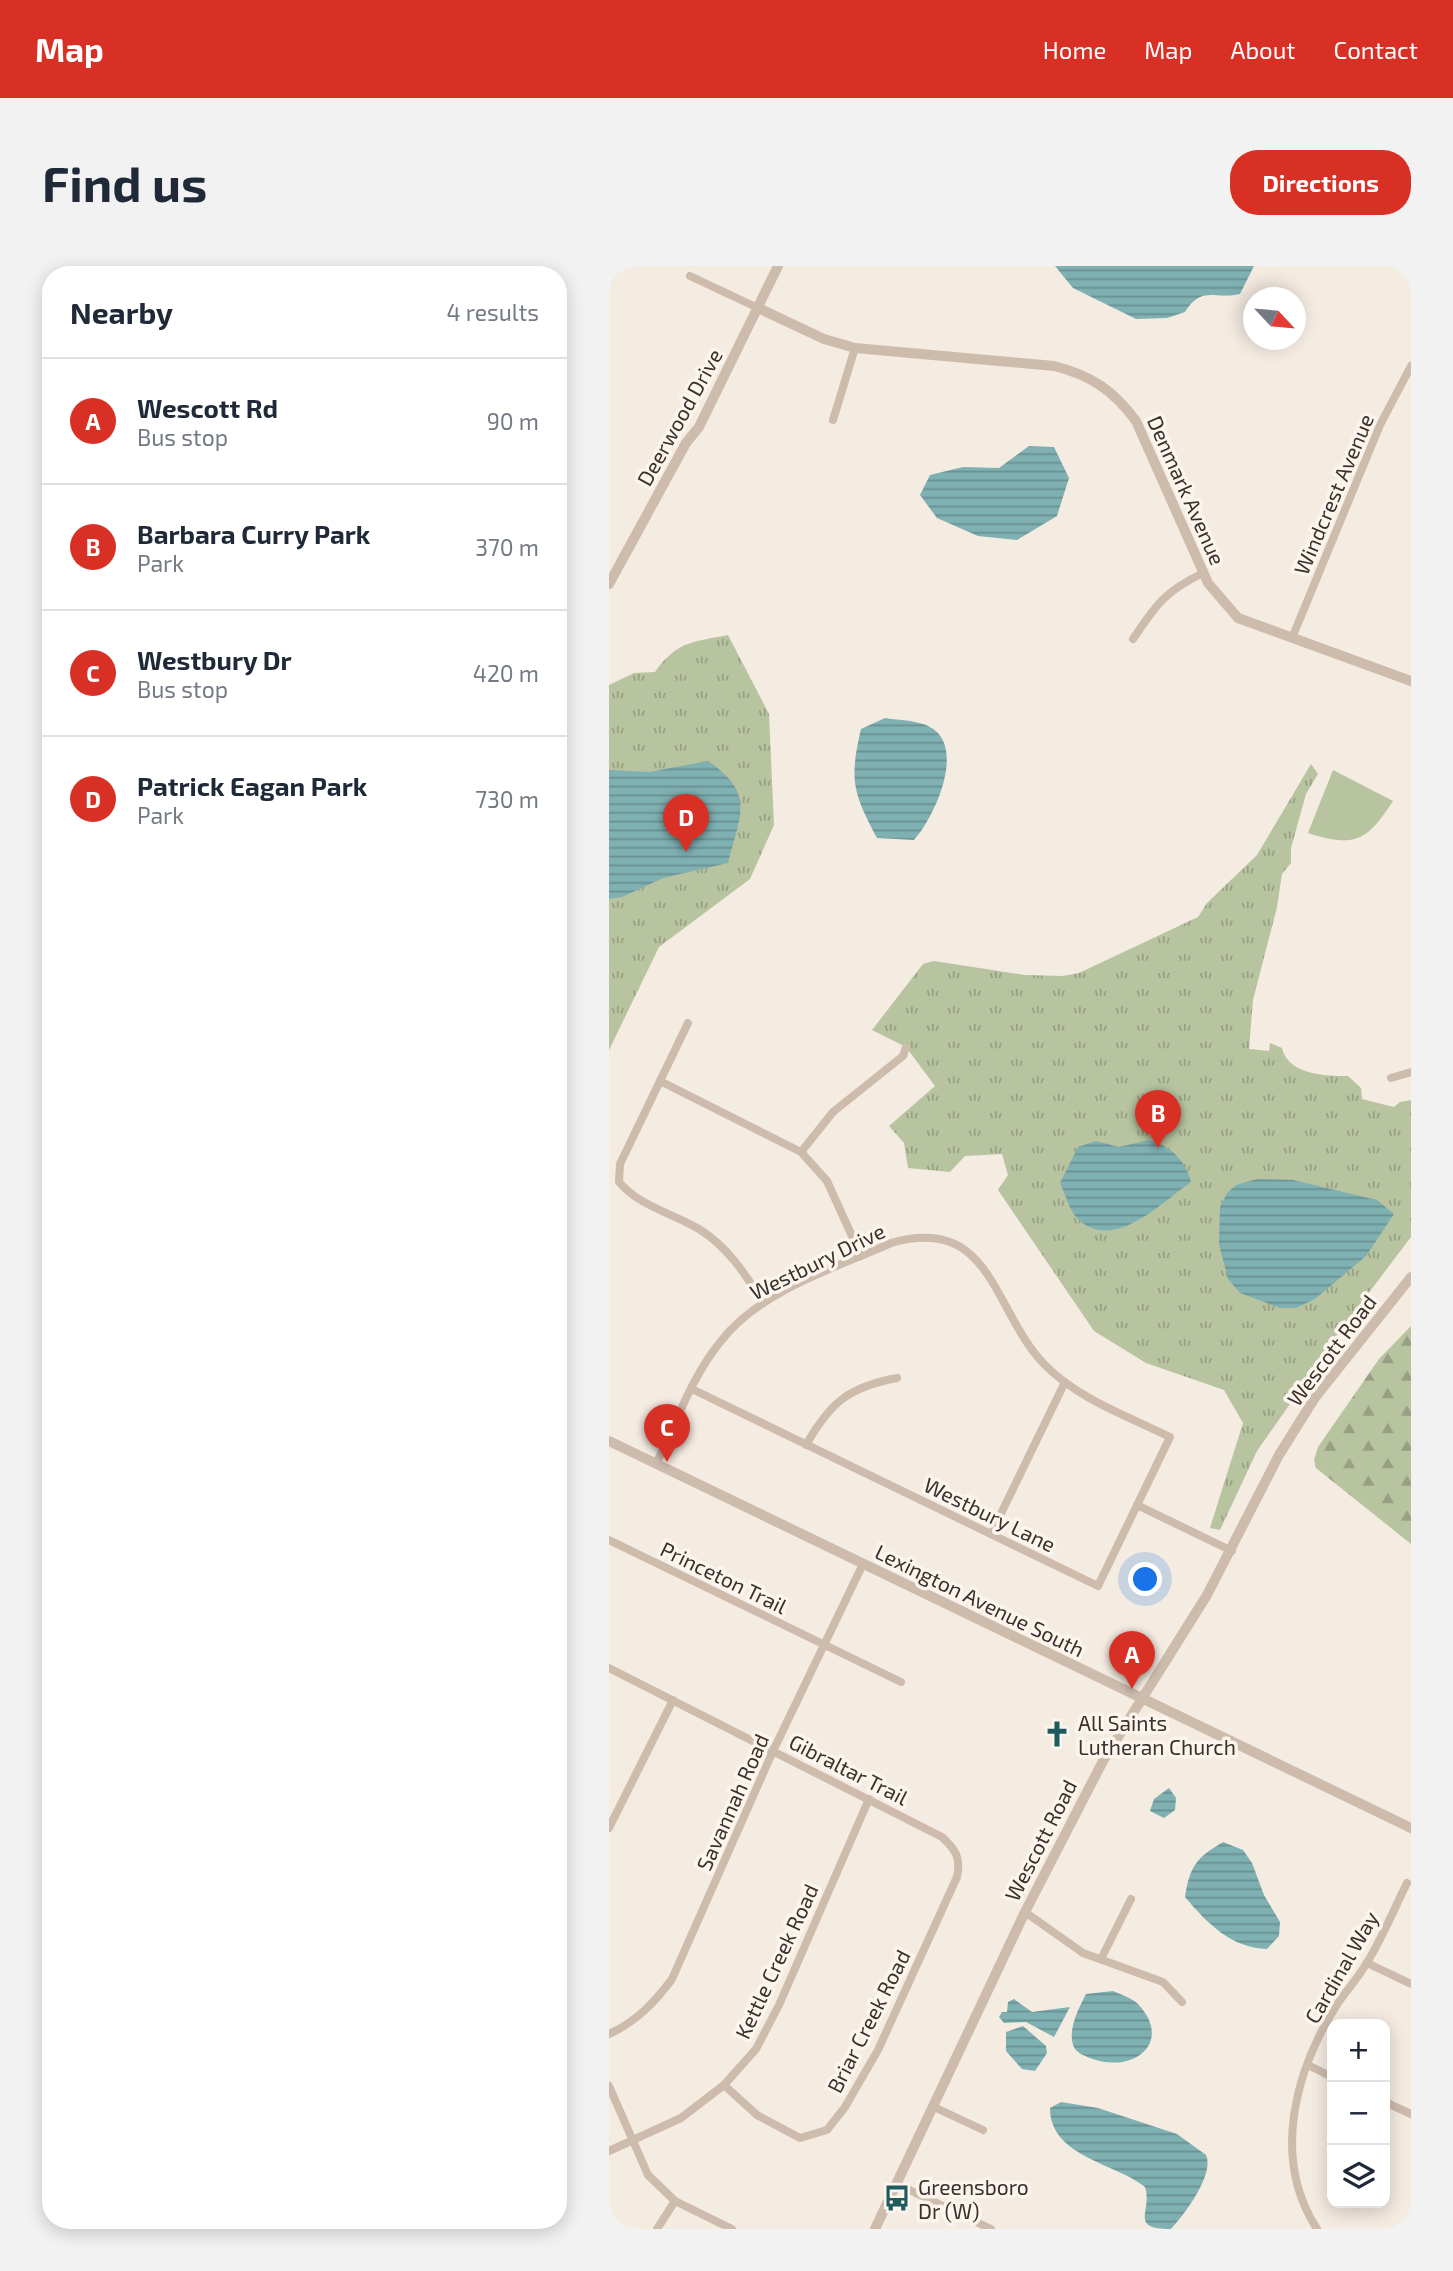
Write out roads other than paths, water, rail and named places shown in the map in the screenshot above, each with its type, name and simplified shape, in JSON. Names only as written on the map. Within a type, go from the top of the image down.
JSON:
[{"type":"street","name":"Deerwood Drive","points":[[609,584],[686,443],[699,427],[778,266]]},
{"type":"street","points":[[690,275],[758,308]]},
{"type":"street","name":"Denmark Avenue","points":[[758,308],[824,339],[855,348],[1054,366],[1078,372],[1100,383],[1120,400],[1136,421],[1208,583],[1238,618],[1411,681]]},
{"type":"street","points":[[833,420],[855,348]]},
{"type":"street","name":"Windcrest Avenue","points":[[1292,638],[1380,425],[1411,366]]},
{"type":"street","points":[[1133,639],[1160,599],[1179,584],[1203,573]]},
{"type":"street","points":[[688,1023],[620,1164],[619,1182],[629,1195],[697,1228],[717,1241],[739,1264],[763,1302]]},
{"type":"street","points":[[801,1152],[833,1112],[903,1056],[906,1047]]},
{"type":"street","points":[[1391,1078],[1411,1072]]},
{"type":"street","points":[[660,1082],[801,1152],[827,1181],[861,1256]]},
{"type":"street","name":"Westbury Drive","points":[[656,1464],[692,1389],[721,1340],[763,1302],[861,1256],[913,1236],[935,1237],[955,1243],[972,1254],[988,1272],[1031,1347],[1065,1382],[1170,1437],[1137,1505]]},
{"type":"street","name":"Wescott Road","points":[[875,2229],[1084,1794],[1232,1551],[1279,1455],[1314,1399],[1411,1277]]},
{"type":"street","points":[[806,1445],[823,1415],[848,1393],[871,1383],[897,1378]]},
{"type":"street","points":[[991,1534],[1065,1382]]},
{"type":"street","name":"Westbury Lane","points":[[692,1389],[1098,1586],[1137,1505]]},
{"type":"street","name":"Lexington Avenue South","points":[[609,1441],[1411,1828]]},
{"type":"street","points":[[1137,1505],[1232,1551]]},
{"type":"street","name":"Princeton Trail","points":[[609,1540],[901,1682]]},
{"type":"street","name":"Savannah Road","points":[[609,2034],[637,2017],[656,2000],[672,1979],[773,1751],[863,1564]]},
{"type":"street","name":"Gibraltar Trail","points":[[609,1668],[942,1837],[956,1850]]},
{"type":"street","points":[[609,1829],[673,1700]]},
{"type":"street","name":"Kettle Creek Road","points":[[609,2151],[681,2118],[724,2085],[756,2049],[779,2005],[869,1799]]},
{"type":"street","name":"Briar Creek Road","points":[[724,2085],[757,2115],[800,2138],[827,2130],[845,2107],[878,2050],[957,1877],[959,1864],[956,1850]]},
{"type":"street","name":"Cardinal Way","points":[[1317,2229],[1300,2195],[1291,2143],[1292,2116],[1308,2065],[1337,2005],[1367,1963],[1407,1883]]},
{"type":"street","points":[[1101,1959],[1131,1899]]},
{"type":"street","points":[[1025,1912],[1083,1953],[1163,1982],[1182,2002]]},
{"type":"street","points":[[1367,1963],[1411,1984]]},
{"type":"street","points":[[1308,2065],[1327,2074]]},
{"type":"street","points":[[609,2087],[648,2175],[675,2201],[732,2229]]},
{"type":"street","points":[[1390,2104],[1411,2114]]},
{"type":"street","points":[[934,2107],[983,2130]]},
{"type":"street","points":[[897,2184],[991,2229]]},
{"type":"street","points":[[657,2229],[675,2201]]},
{"type":"water","points":[[1055,266],[1254,266],[1240,294],[1203,296],[1185,312],[1167,318],[1136,319],[1073,288]]},
{"type":"water","points":[[1029,446],[1054,447],[1069,478],[1057,516],[1017,540],[978,536],[937,518],[920,495],[930,475],[963,467],[999,468]]},
{"type":"water","points":[[885,718],[923,724],[937,732],[945,745],[947,761],[939,797],[914,840],[877,838],[855,786],[855,761],[861,729]]},
{"type":"water","points":[[708,761],[723,773],[739,795],[740,818],[728,863],[663,878],[622,897],[609,899],[609,770],[649,772]]},
{"type":"water","points":[[1149,1140],[1176,1155],[1189,1174],[1191,1182],[1151,1212],[1121,1228],[1105,1231],[1091,1228],[1077,1218],[1060,1183],[1078,1147],[1096,1141],[1119,1147]]},
{"type":"water","points":[[1257,1179],[1293,1180],[1377,1200],[1394,1214],[1366,1256],[1315,1299],[1296,1308],[1280,1308],[1240,1293],[1228,1279],[1219,1244],[1220,1207],[1227,1193],[1236,1185]]},
{"type":"water","points":[[1169,1788],[1176,1798],[1175,1810],[1164,1818],[1150,1811],[1154,1799]]},
{"type":"water","points":[[1223,1842],[1243,1850],[1280,1922],[1279,1936],[1267,1949],[1254,1948],[1231,1939],[1211,1925],[1185,1897],[1192,1870],[1200,1858]]},
{"type":"water","points":[[1113,1991],[1137,2003],[1148,2017],[1152,2030],[1150,2042],[1144,2052],[1121,2062],[1106,2062],[1082,2055],[1074,2048],[1072,2039],[1075,2018],[1086,1994]]},
{"type":"water","points":[[1014,1999],[1032,2012],[1070,2007],[1054,2037],[1026,2022],[1004,2023],[999,2017],[1002,2012],[1007,2012],[1008,2002]]},
{"type":"water","points":[[1023,2026],[1046,2046],[1047,2053],[1035,2071],[1022,2069],[1006,2051],[1006,2032]]},
{"type":"water","points":[[1061,2102],[1098,2108],[1177,2134],[1206,2155],[1208,2163],[1202,2183],[1171,2229],[1150,2226],[1146,2222],[1145,2187],[1087,2157],[1061,2138],[1053,2124],[1050,2108]]},
{"type":"place","name":"Patrick Eagan Park","points":[[686,852]]},
{"type":"place","name":"Barbara Curry Park","points":[[1158,1148]]},
{"type":"place","name":"Westbury Dr","points":[[667,1462]]},
{"type":"place","name":"Wescott Rd","points":[[1132,1689]]},
{"type":"place","name":"All Saints Lutheran Church","points":[[1057,1734]]},
{"type":"place","name":"Greensboro Dr (W)","points":[[897,2198]]}]
